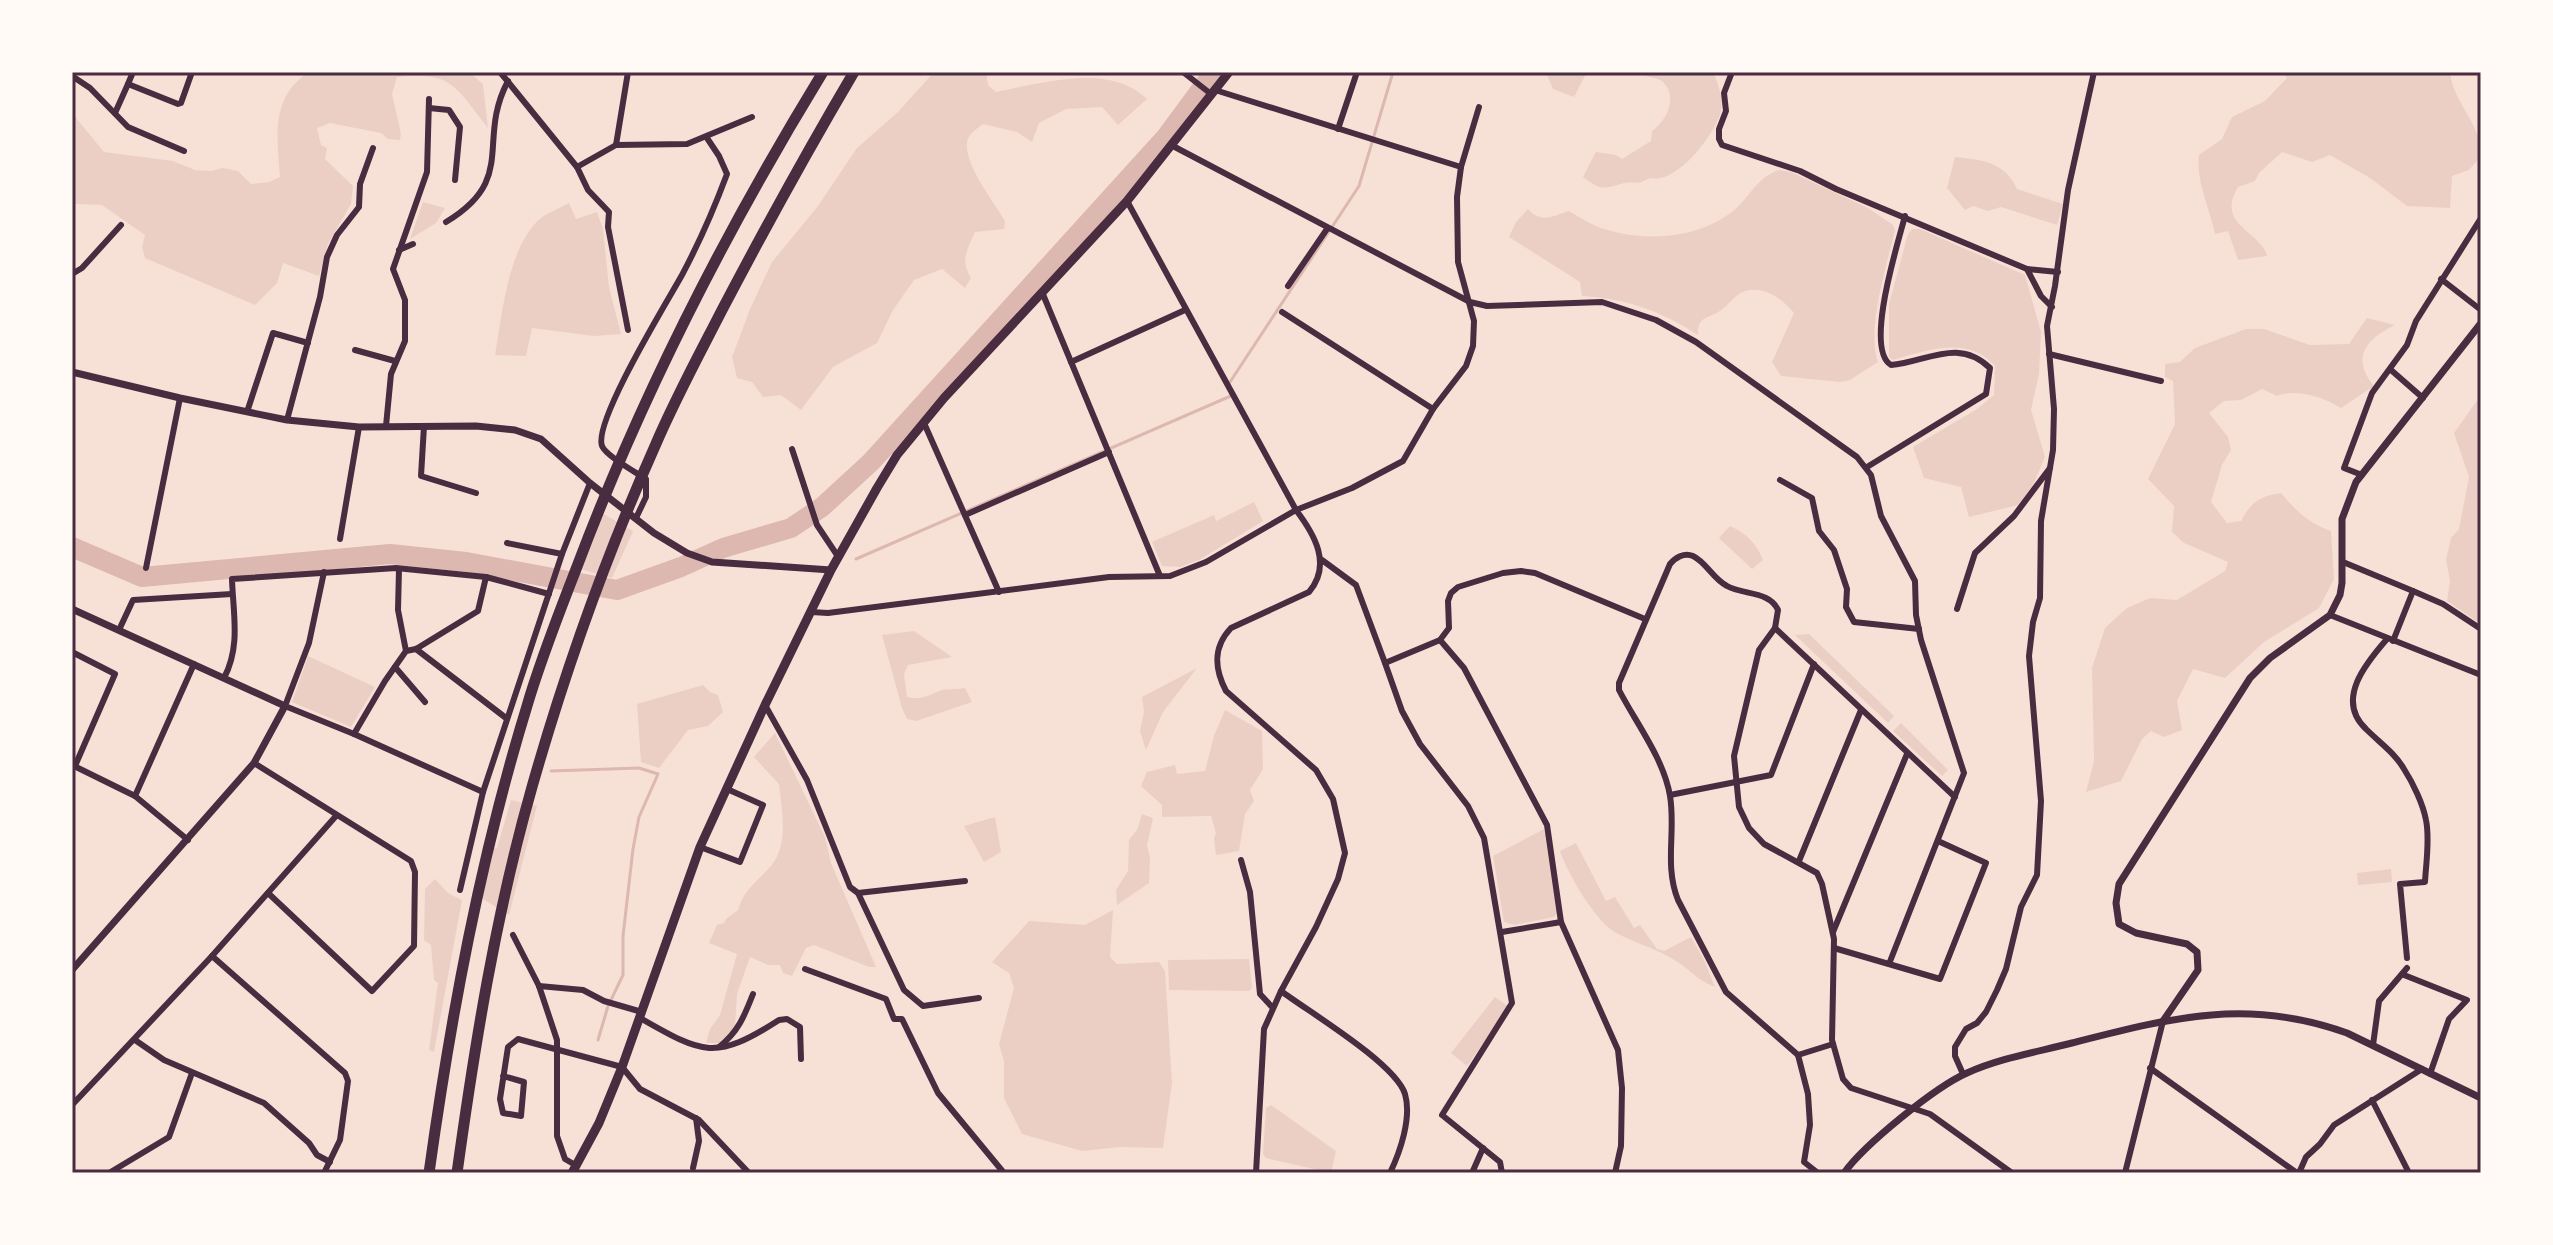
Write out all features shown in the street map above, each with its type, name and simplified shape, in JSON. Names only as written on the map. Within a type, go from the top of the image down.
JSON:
[{"type":"highway","points":[[429,1173],[445,1059],[472,911],[504,785],[544,651],[630,433],[663,363],[733,228],[823,72]]},
{"type":"highway","points":[[457,1173],[472,1067],[498,926],[531,791],[560,696],[623,520],[656,443],[757,243],[854,72]]},
{"type":"main road","points":[[575,1169],[599,1123],[622,1067],[700,847],[831,570],[897,455],[1127,201],[1229,72]]},
{"type":"street","points":[[115,113],[133,72]]},
{"type":"street","points":[[128,84],[178,104],[192,72]]},
{"type":"street","points":[[500,72],[577,167],[588,190],[609,212],[608,227],[628,330]]},
{"type":"street","points":[[616,145],[628,72]]},
{"type":"street","points":[[1183,72],[1211,92],[1461,167]]},
{"type":"street","points":[[1338,129],[1357,72]]},
{"type":"street","points":[[1732,72],[1724,93],[1726,111],[1719,129],[1722,145],[1774,160],[2027,269],[2058,272]]},
{"type":"street","points":[[1963,1074],[1955,1056],[1955,1047],[1966,1029],[1977,1023],[1991,1001],[2006,969],[2021,907],[2037,875],[2041,801],[2029,656],[2033,622],[2040,598],[2041,521],[2052,465],[2054,409],[2047,326],[2058,272],[2068,190],[2094,72]]},
{"type":"street","points":[[72,76],[90,88],[128,127],[184,151]]},
{"type":"street","points":[[446,222],[473,203],[486,187],[491,174],[498,100],[508,81]]},
{"type":"street","points":[[386,426],[391,374],[405,341],[405,300],[393,269],[427,172],[429,99]]},
{"type":"street","points":[[811,612],[828,613],[1109,577],[1170,576],[1206,562],[1296,510],[1352,488],[1403,461],[1433,409],[1466,366],[1473,346],[1474,321],[1458,262],[1457,197],[1461,167],[1479,107]]},
{"type":"street","points":[[429,108],[449,110],[460,127],[455,180]]},
{"type":"street","points":[[577,167],[616,145],[687,144],[752,117]]},
{"type":"street","points":[[636,518],[646,497],[646,479],[604,450],[604,427],[630,364],[681,276],[711,216],[727,174],[707,138]]},
{"type":"street","points":[[1171,145],[1470,302],[1487,306],[1602,302],[1656,320],[1696,342],[1867,467],[1881,516],[1915,581],[1919,629],[1964,773],[1889,964]]},
{"type":"street","points":[[287,420],[327,257],[337,235],[359,207],[360,184],[373,148]]},
{"type":"street","points":[[1127,201],[1296,510],[1312,531],[1322,560],[1317,582],[1309,592],[1231,628],[1216,654],[1220,679],[1226,691],[1316,770],[1333,799],[1345,853],[1338,879],[1316,927],[1272,1007],[1264,1029],[1256,1173]]},
{"type":"street","points":[[1867,467],[1986,394],[1990,380],[1990,368],[1974,355],[1947,353],[1891,365],[1884,361],[1881,341],[1885,294],[1905,216]]},
{"type":"street","points":[[2362,475],[2344,468],[2372,393],[2407,345],[2416,321],[2481,218]]},
{"type":"street","points":[[72,274],[82,268],[121,225]]},
{"type":"street","points":[[1288,286],[1327,229]]},
{"type":"street","points":[[399,250],[413,244]]},
{"type":"street","points":[[2027,269],[2041,296],[2052,307]]},
{"type":"street","points":[[2441,279],[2481,310]]},
{"type":"street","points":[[1042,292],[1160,576]]},
{"type":"street","points":[[1071,362],[1185,310]]},
{"type":"street","points":[[1282,312],[1433,409]]},
{"type":"street","points":[[2125,1173],[2163,1021],[2198,970],[2197,952],[2187,944],[2136,933],[2119,924],[2116,903],[2119,884],[2250,678],[2270,658],[2330,615],[2340,595],[2342,519],[2348,500],[2362,475],[2481,323]]},
{"type":"street","points":[[247,412],[273,333],[308,343]]},
{"type":"street","points":[[355,350],[395,361]]},
{"type":"street","points":[[2049,354],[2161,381]]},
{"type":"street","points":[[2391,370],[2423,398]]},
{"type":"street","points":[[72,372],[287,420],[359,427],[498,427],[529,434],[541,439],[590,483],[687,553],[712,562],[831,570]]},
{"type":"street","points":[[146,568],[180,398]]},
{"type":"street","points":[[924,423],[999,592]]},
{"type":"street","points":[[424,426],[421,476],[476,493]]},
{"type":"street","points":[[340,539],[359,427]]},
{"type":"street","points":[[792,449],[817,525],[839,558]]},
{"type":"street","points":[[965,515],[1109,452]]},
{"type":"street","points":[[1957,609],[1975,553],[2014,516],[2052,465]]},
{"type":"street","points":[[1780,480],[1812,498],[1819,531],[1834,550],[1847,589],[1846,607],[1854,622],[1919,629]]},
{"type":"street","points":[[460,890],[483,792],[506,718],[562,554],[590,483]]},
{"type":"street","points":[[507,543],[562,554]]},
{"type":"street","points":[[1818,1173],[1804,1162],[1810,1125],[1808,1094],[1798,1055],[1726,992],[1678,900],[1672,886],[1669,861],[1672,813],[1665,775],[1619,690],[1619,683],[1645,619],[1675,558],[1689,555],[1727,587],[1770,599],[1775,604],[1779,618],[1759,650],[1734,756],[1735,780],[1739,807],[1749,828],[1764,844],[1817,873],[1832,932],[1833,1044],[1843,1079],[1851,1088],[1915,1108],[1955,1130],[2012,1173]]},
{"type":"street","points":[[1322,560],[1356,585],[1402,711],[1420,744],[1468,806],[1484,838],[1512,1003],[1442,1115],[1500,1162],[1502,1173]]},
{"type":"street","points":[[2343,562],[2443,604],[2481,629]]},
{"type":"street","points":[[224,678],[233,661],[235,646],[232,579],[399,569],[486,577],[549,594]]},
{"type":"street","points":[[399,569],[398,610],[406,651]]},
{"type":"street","points":[[72,970],[254,763],[285,706],[309,643],[324,572]]},
{"type":"street","points":[[1385,663],[1440,640],[1449,628],[1448,601],[1458,587],[1503,573],[1535,573],[1645,619]]},
{"type":"street","points":[[354,734],[406,651],[416,649],[478,611],[486,577]]},
{"type":"street","points":[[2407,958],[2400,884],[2425,882],[2426,820],[2406,771],[2388,748],[2356,717],[2353,707],[2358,677],[2365,664],[2390,640],[2413,591]]},
{"type":"street","points":[[119,630],[133,600],[232,594]]},
{"type":"street","points":[[72,609],[483,792]]},
{"type":"street","points":[[2330,615],[2481,675]]},
{"type":"street","points":[[1775,628],[1955,797]]},
{"type":"street","points":[[1440,640],[1464,668],[1547,825],[1561,922],[1618,1050],[1622,1088],[1621,1146],[1615,1173]]},
{"type":"street","points":[[416,649],[506,718]]},
{"type":"street","points":[[72,652],[115,674],[73,766],[135,796],[188,840]]},
{"type":"street","points":[[135,796],[194,664]]},
{"type":"street","points":[[1670,795],[1771,775],[1814,664]]},
{"type":"street","points":[[395,667],[425,702]]},
{"type":"street","points":[[765,705],[807,780],[850,887],[858,893],[904,990],[923,1006],[979,998]]},
{"type":"street","points":[[1799,861],[1861,710]]},
{"type":"street","points":[[1832,932],[1907,754]]},
{"type":"street","points":[[254,763],[411,861],[415,872],[414,946],[372,991],[268,893]]},
{"type":"street","points":[[700,847],[740,862],[763,805],[727,789]]},
{"type":"street","points":[[72,1105],[212,956],[336,816]]},
{"type":"street","points":[[1834,948],[1940,979],[1986,863],[1938,841]]},
{"type":"street","points":[[1241,860],[1250,892],[1260,994],[1272,1007]]},
{"type":"street","points":[[858,893],[965,881]]},
{"type":"street","points":[[1502,932],[1561,922]]},
{"type":"street","points":[[513,935],[539,986],[558,1049],[557,1136],[565,1159],[575,1169]]},
{"type":"street","points":[[212,956],[345,1073],[348,1081],[340,1140],[324,1173]]},
{"type":"street","points":[[805,969],[886,999],[894,1019],[902,1019],[938,1093],[1004,1173]]},
{"type":"street","points":[[2373,1045],[2379,1001],[2406,972],[2467,1000],[2449,1019],[2430,1074]]},
{"type":"street","points":[[539,986],[583,990],[641,1015],[684,1043],[701,1048],[733,1046],[779,1020],[787,1019],[800,1027],[801,1059]]},
{"type":"street","points":[[1281,991],[1382,1064],[1402,1088],[1406,1098],[1404,1131],[1390,1173]]},
{"type":"street","points":[[719,1048],[741,1025],[753,994]]},
{"type":"street","points":[[1844,1173],[1870,1144],[1963,1074],[2017,1057],[2163,1021],[2220,1013],[2281,1015],[2325,1025],[2481,1098]]},
{"type":"street","points":[[503,1076],[524,1082],[521,1116],[503,1113],[500,1099],[503,1076],[508,1047],[518,1039],[622,1067],[640,1089],[696,1118],[712,1131],[749,1173]]},
{"type":"street","points":[[135,1040],[164,1060],[264,1103],[309,1143],[317,1155],[330,1162]]},
{"type":"street","points":[[1798,1055],[1833,1044]]},
{"type":"street","points":[[2150,1068],[2298,1173],[2306,1157],[2334,1125],[2422,1069]]},
{"type":"street","points":[[109,1173],[169,1137],[192,1073]]},
{"type":"street","points":[[2372,1100],[2409,1173]]},
{"type":"street","points":[[693,1168],[699,1141],[696,1118]]},
{"type":"street","points":[[1472,1173],[1483,1148]]},
{"type":"shaded area","points":[[309,72],[469,72],[483,84],[488,128],[452,85],[430,77],[416,76],[397,77],[392,94],[400,140],[330,123],[317,128],[321,145],[327,148],[325,159],[353,186],[351,204],[328,244],[319,276],[283,263],[277,283],[255,305],[145,258],[142,247],[145,235],[102,205],[76,204],[72,210],[72,113],[104,152],[173,161],[195,170],[223,168],[238,171],[251,184],[269,182],[280,177],[278,133],[282,106],[296,82]]},
{"type":"shaded area","points":[[934,72],[986,72],[988,85],[996,92],[1074,78],[1095,78],[1132,88],[1147,99],[1118,125],[1102,107],[1066,109],[1039,123],[1032,142],[1017,132],[983,124],[979,127],[968,139],[967,151],[981,183],[1005,221],[1004,229],[975,232],[966,255],[971,278],[965,288],[942,269],[914,280],[893,310],[877,343],[833,367],[801,410],[781,395],[763,397],[752,382],[737,378],[732,357],[772,262],[818,206],[857,148],[898,112]]},
{"type":"shaded area","points":[[1546,72],[1587,72],[1574,97],[1553,89]]},
{"type":"shaded area","points":[[1643,72],[1713,72],[1720,93],[1720,115],[1692,157],[1671,174],[1639,183],[1599,187],[1583,177],[1596,152],[1622,159],[1651,141],[1652,131],[1669,108],[1667,87],[1660,80],[1643,75]]},
{"type":"shaded area","points":[[2282,72],[2450,72],[2456,94],[2477,133],[2481,156],[2469,170],[2452,176],[2450,208],[2407,206],[2370,178],[2330,155],[2312,162],[2282,152],[2259,173],[2255,181],[2238,187],[2232,200],[2235,219],[2257,240],[2267,256],[2238,260],[2228,231],[2215,234],[2201,184],[2199,155],[2222,139],[2232,117],[2265,101],[2287,78]]},
{"type":"shaded area","points":[[1955,157],[1992,164],[2006,173],[2017,189],[2063,204],[2057,225],[2001,207],[1988,211],[1973,206],[1965,210],[1947,188]]},
{"type":"shaded area","points":[[1779,170],[1791,172],[1868,208],[1893,225],[1895,230],[1876,315],[1874,332],[1878,362],[1850,380],[1840,382],[1781,376],[1772,362],[1794,313],[1770,293],[1754,290],[1739,294],[1720,311],[1701,322],[1698,335],[1642,307],[1582,296],[1580,282],[1509,237],[1516,222],[1528,209],[1542,218],[1569,211],[1596,226],[1630,235],[1685,233],[1719,221],[1739,206],[1759,182]]},
{"type":"shaded area","points":[[423,202],[445,208],[436,223],[410,239]]},
{"type":"shaded area","points":[[569,203],[576,219],[597,212],[603,229],[609,287],[621,334],[594,336],[532,328],[526,356],[495,355],[508,282],[521,245],[541,218]]},
{"type":"shaded area","points":[[1912,229],[1920,229],[2025,275],[2041,332],[2039,374],[2031,410],[2045,457],[2034,483],[2018,505],[1969,517],[1961,487],[1924,478],[1913,447],[1977,409],[1994,395],[1995,366],[1984,356],[1960,348],[1933,349],[1893,360],[1889,357],[1889,304]]},
{"type":"shaded area","points":[[2367,318],[2395,325],[2377,336],[2365,350],[2363,366],[2374,386],[2341,408],[2310,395],[2293,393],[2277,396],[2262,389],[2241,400],[2224,401],[2209,413],[2228,437],[2231,450],[2222,465],[2211,502],[2227,523],[2241,521],[2257,501],[2281,493],[2303,516],[2331,531],[2334,579],[2319,608],[2264,642],[2225,678],[2193,669],[2177,701],[2182,730],[2164,737],[2151,731],[2142,739],[2121,781],[2086,792],[2094,761],[2092,668],[2105,628],[2127,608],[2150,598],[2177,600],[2225,571],[2228,562],[2184,543],[2172,532],[2174,506],[2148,479],[2175,424],[2173,381],[2165,377],[2165,364],[2180,362],[2195,348],[2246,329],[2264,329],[2310,345],[2349,344]]},
{"type":"shaded area","points":[[2481,395],[2481,624],[2447,601],[2450,581],[2446,560],[2451,538],[2459,529],[2469,477],[2454,433]]},
{"type":"shaded area","points":[[1254,502],[1263,521],[1199,560],[1180,567],[1162,566],[1152,542],[1214,515],[1216,521]]},
{"type":"shaded area","points":[[595,509],[633,531],[612,578],[573,567]]},
{"type":"shaded area","points":[[1730,526],[1750,540],[1760,554],[1763,560],[1752,569],[1719,538]]},
{"type":"shaded area","points":[[914,631],[952,657],[908,665],[904,674],[907,697],[920,698],[942,690],[965,688],[972,702],[916,721],[907,719],[882,635]]},
{"type":"shaded area","points":[[1809,634],[1894,716],[1888,723],[1795,635]]},
{"type":"shaded area","points":[[308,656],[375,687],[351,727],[292,702]]},
{"type":"shaded area","points":[[1197,668],[1163,712],[1146,750],[1140,731],[1144,712],[1142,697]]},
{"type":"shaded area","points":[[703,685],[718,695],[723,712],[708,726],[688,730],[659,768],[641,762],[637,704]]},
{"type":"shaded area","points":[[1225,710],[1262,731],[1263,769],[1250,790],[1254,801],[1245,814],[1239,851],[1216,855],[1216,833],[1211,816],[1162,817],[1162,805],[1141,786],[1147,772],[1175,765],[1177,774],[1205,771]]},
{"type":"shaded area","points":[[1901,723],[1948,770],[1942,776],[1893,731]]},
{"type":"shaded area","points":[[775,733],[825,837],[831,863],[876,967],[814,945],[806,948],[792,976],[783,973],[780,965],[768,965],[750,957],[737,994],[735,1027],[719,1043],[706,1043],[710,1029],[720,1015],[737,954],[709,943],[717,925],[724,923],[738,910],[746,893],[769,868],[781,846],[783,819],[779,784],[754,757]]},
{"type":"shaded area","points":[[511,800],[537,806],[509,915],[473,893],[486,847],[497,848]]},
{"type":"shaded area","points":[[1142,814],[1153,818],[1147,845],[1149,883],[1117,905],[1116,890],[1128,871],[1129,840],[1137,830]]},
{"type":"shaded area","points":[[995,817],[1001,852],[984,862],[964,826]]},
{"type":"shaded area","points":[[1544,829],[1557,913],[1554,917],[1514,925],[1504,922],[1493,856]]},
{"type":"shaded area","points":[[1576,843],[1606,901],[1615,897],[1634,928],[1640,925],[1657,949],[1664,951],[1691,937],[1715,987],[1672,958],[1616,933],[1600,919],[1576,884],[1560,851]]},
{"type":"shaded area","points":[[2391,869],[2392,882],[2358,885],[2357,873]]},
{"type":"shaded area","points":[[435,879],[448,893],[462,900],[434,1052],[429,1050],[438,983],[434,980],[431,945],[424,940],[425,889]]},
{"type":"shaded area","points":[[1113,910],[1110,957],[1117,964],[1159,962],[1165,971],[1172,1083],[1163,1148],[1120,1147],[1082,1151],[1022,1134],[1004,1098],[1004,1061],[999,1044],[1014,988],[1009,973],[992,962],[1029,921],[1085,925]]},
{"type":"shaded area","points":[[1249,959],[1252,988],[1249,991],[1169,990],[1168,960]]},
{"type":"shaded area","points":[[1495,997],[1509,1007],[1467,1066],[1451,1053]]},
{"type":"shaded area","points":[[1271,1105],[1336,1151],[1331,1173],[1266,1158],[1263,1154],[1266,1108]]},
{"type":"waterway","points":[[72,547],[142,577],[390,554],[466,562],[617,590],[723,548],[791,528],[822,507],[871,462],[1166,137],[1214,72]]},
{"type":"waterway","points":[[1228,385],[1359,186],[1393,72]]},
{"type":"waterway","points":[[856,559],[1233,395]]},
{"type":"waterway","points":[[551,771],[639,768],[658,774],[639,817],[633,849],[623,936],[623,975],[608,1006],[598,1040]]}]
